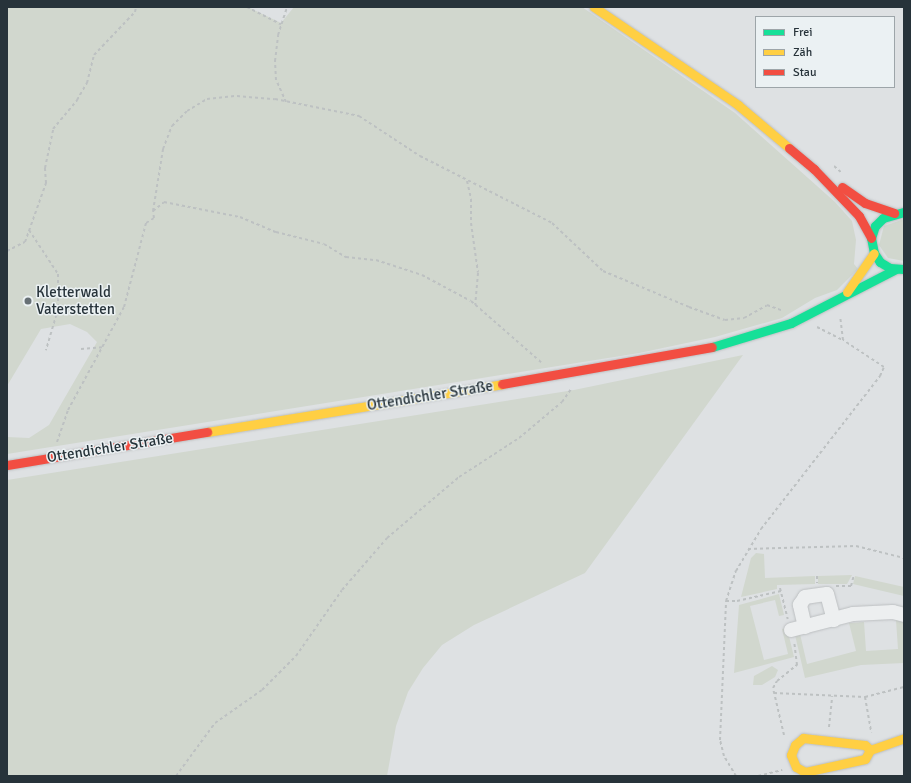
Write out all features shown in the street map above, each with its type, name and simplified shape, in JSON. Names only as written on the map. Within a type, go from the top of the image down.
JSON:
[{"type":"street","points":[[594,7],[738,105],[814,169],[859,216],[871,238],[874,253],[885,266],[900,269]]},
{"type":"street","points":[[814,169],[865,203],[894,213]]},
{"type":"street","points":[[871,238],[878,221],[894,213],[904,212]]},
{"type":"street","name":"Ottendichler Straße","points":[[844,296],[874,253]]},
{"type":"street","name":"Ottendichler Straße","points":[[7,465],[558,375],[712,347],[765,332],[816,312],[844,296],[900,269]]},
{"type":"street","points":[[805,627],[800,605],[805,596],[827,594],[834,620]]},
{"type":"street","points":[[791,630],[853,614],[893,612],[904,615]]},
{"type":"street","points":[[873,749],[865,745],[803,738],[795,745],[791,755],[796,767],[805,772],[865,759],[873,749],[904,738]]},
{"type":"path","points":[[7,251],[25,242],[46,183],[45,168],[53,129],[77,100],[87,83],[94,55],[135,12],[136,7]]},
{"type":"path","points":[[247,7],[281,24]]},
{"type":"path","points":[[286,102],[276,74],[278,35],[287,7]]},
{"type":"path","points":[[56,447],[68,410],[124,307],[133,280],[138,249],[146,223],[154,218],[152,211],[163,149],[172,126],[187,110],[207,99],[237,96],[286,102],[359,116],[420,156],[552,224],[603,271],[689,307],[725,320],[744,318],[767,306],[777,306],[783,311]]},
{"type":"path","points":[[467,181],[471,199],[471,223],[478,273],[475,305]]},
{"type":"path","points":[[152,211],[164,202],[240,217],[276,232],[324,244],[346,257],[376,260],[422,275],[475,305],[506,334],[558,375]]},
{"type":"path","points":[[29,230],[58,274],[58,309],[46,350]]},
{"type":"path","points":[[840,316],[843,340]]},
{"type":"path","points":[[736,776],[724,756],[720,740],[726,601],[736,572],[748,549],[880,376],[884,367],[843,340],[816,327]]},
{"type":"path","points":[[81,349],[102,347]]},
{"type":"path","points":[[176,776],[215,723],[262,690],[296,656],[342,590],[387,538],[459,477],[519,438],[562,402],[579,371]]},
{"type":"path","points":[[748,549],[860,547],[904,558]]},
{"type":"path","points":[[859,552],[860,547]]},
{"type":"path","points":[[895,560],[896,556]]},
{"type":"path","points":[[830,586],[851,586],[854,575]]},
{"type":"path","points":[[726,601],[737,601],[780,590],[798,662],[794,670],[777,681],[774,693],[784,735]]},
{"type":"path","points":[[774,693],[865,697],[904,687]]},
{"type":"path","points":[[828,741],[832,696]]},
{"type":"path","points":[[865,697],[873,749]]},
{"type":"path","points":[[758,776],[796,767]]},
{"type":"shaded area","points":[[7,7],[248,7],[281,23],[294,7],[582,7],[735,113],[835,202],[852,221],[856,240],[854,264],[858,269],[837,290],[815,298],[782,318],[715,337],[639,353],[7,454],[7,437],[29,438],[49,425],[97,342],[87,332],[70,324],[41,329],[7,386]]},
{"type":"shaded area","points":[[904,219],[904,261],[888,258],[879,245],[884,226]]},
{"type":"shaded area","points":[[743,355],[585,573],[474,625],[442,645],[423,668],[408,692],[396,726],[387,776],[7,776],[7,480],[574,390]]},
{"type":"shaded area","points":[[756,553],[764,554],[765,578],[815,576],[815,584],[777,585],[777,589],[741,597],[751,558]]},
{"type":"shaded area","points":[[852,575],[847,584],[818,584],[818,576]]},
{"type":"shaded area","points":[[855,576],[904,587],[904,596],[853,584]]},
{"type":"shaded area","points":[[779,594],[784,615],[779,616],[775,600],[750,606],[764,660],[788,654],[782,629],[787,628],[794,657],[734,673],[739,605]]},
{"type":"shaded area","points":[[896,620],[904,621],[904,663],[861,665],[805,678],[795,635],[800,634],[807,664],[856,651],[849,623],[864,622],[866,651],[898,649]]},
{"type":"shaded area","points":[[772,666],[778,670],[775,677],[762,685],[753,685],[754,676]]},
{"type":"traffic: fast","points":[[903,269],[890,268],[880,262],[874,253],[871,238],[875,226],[883,218],[904,212]]},
{"type":"traffic: fast","points":[[712,347],[791,323],[896,269]]},
{"type":"traffic: slow","points":[[594,7],[738,105],[789,148]]},
{"type":"traffic: slow","points":[[847,292],[874,253]]},
{"type":"traffic: slow","points":[[207,432],[502,384]]},
{"type":"traffic: slow","points":[[870,750],[865,759],[805,772],[796,767],[791,755],[795,745],[803,738],[865,745],[870,750],[904,738]]},
{"type":"traffic: jam","points":[[789,148],[814,169],[859,216],[871,238]]},
{"type":"traffic: jam","points":[[842,187],[865,203],[894,213]]},
{"type":"traffic: jam","points":[[502,384],[712,347]]},
{"type":"traffic: jam","points":[[7,465],[207,432]]},
{"type":"place","name":"Kletterwald Vaterstetten","points":[[28,301]]}]
